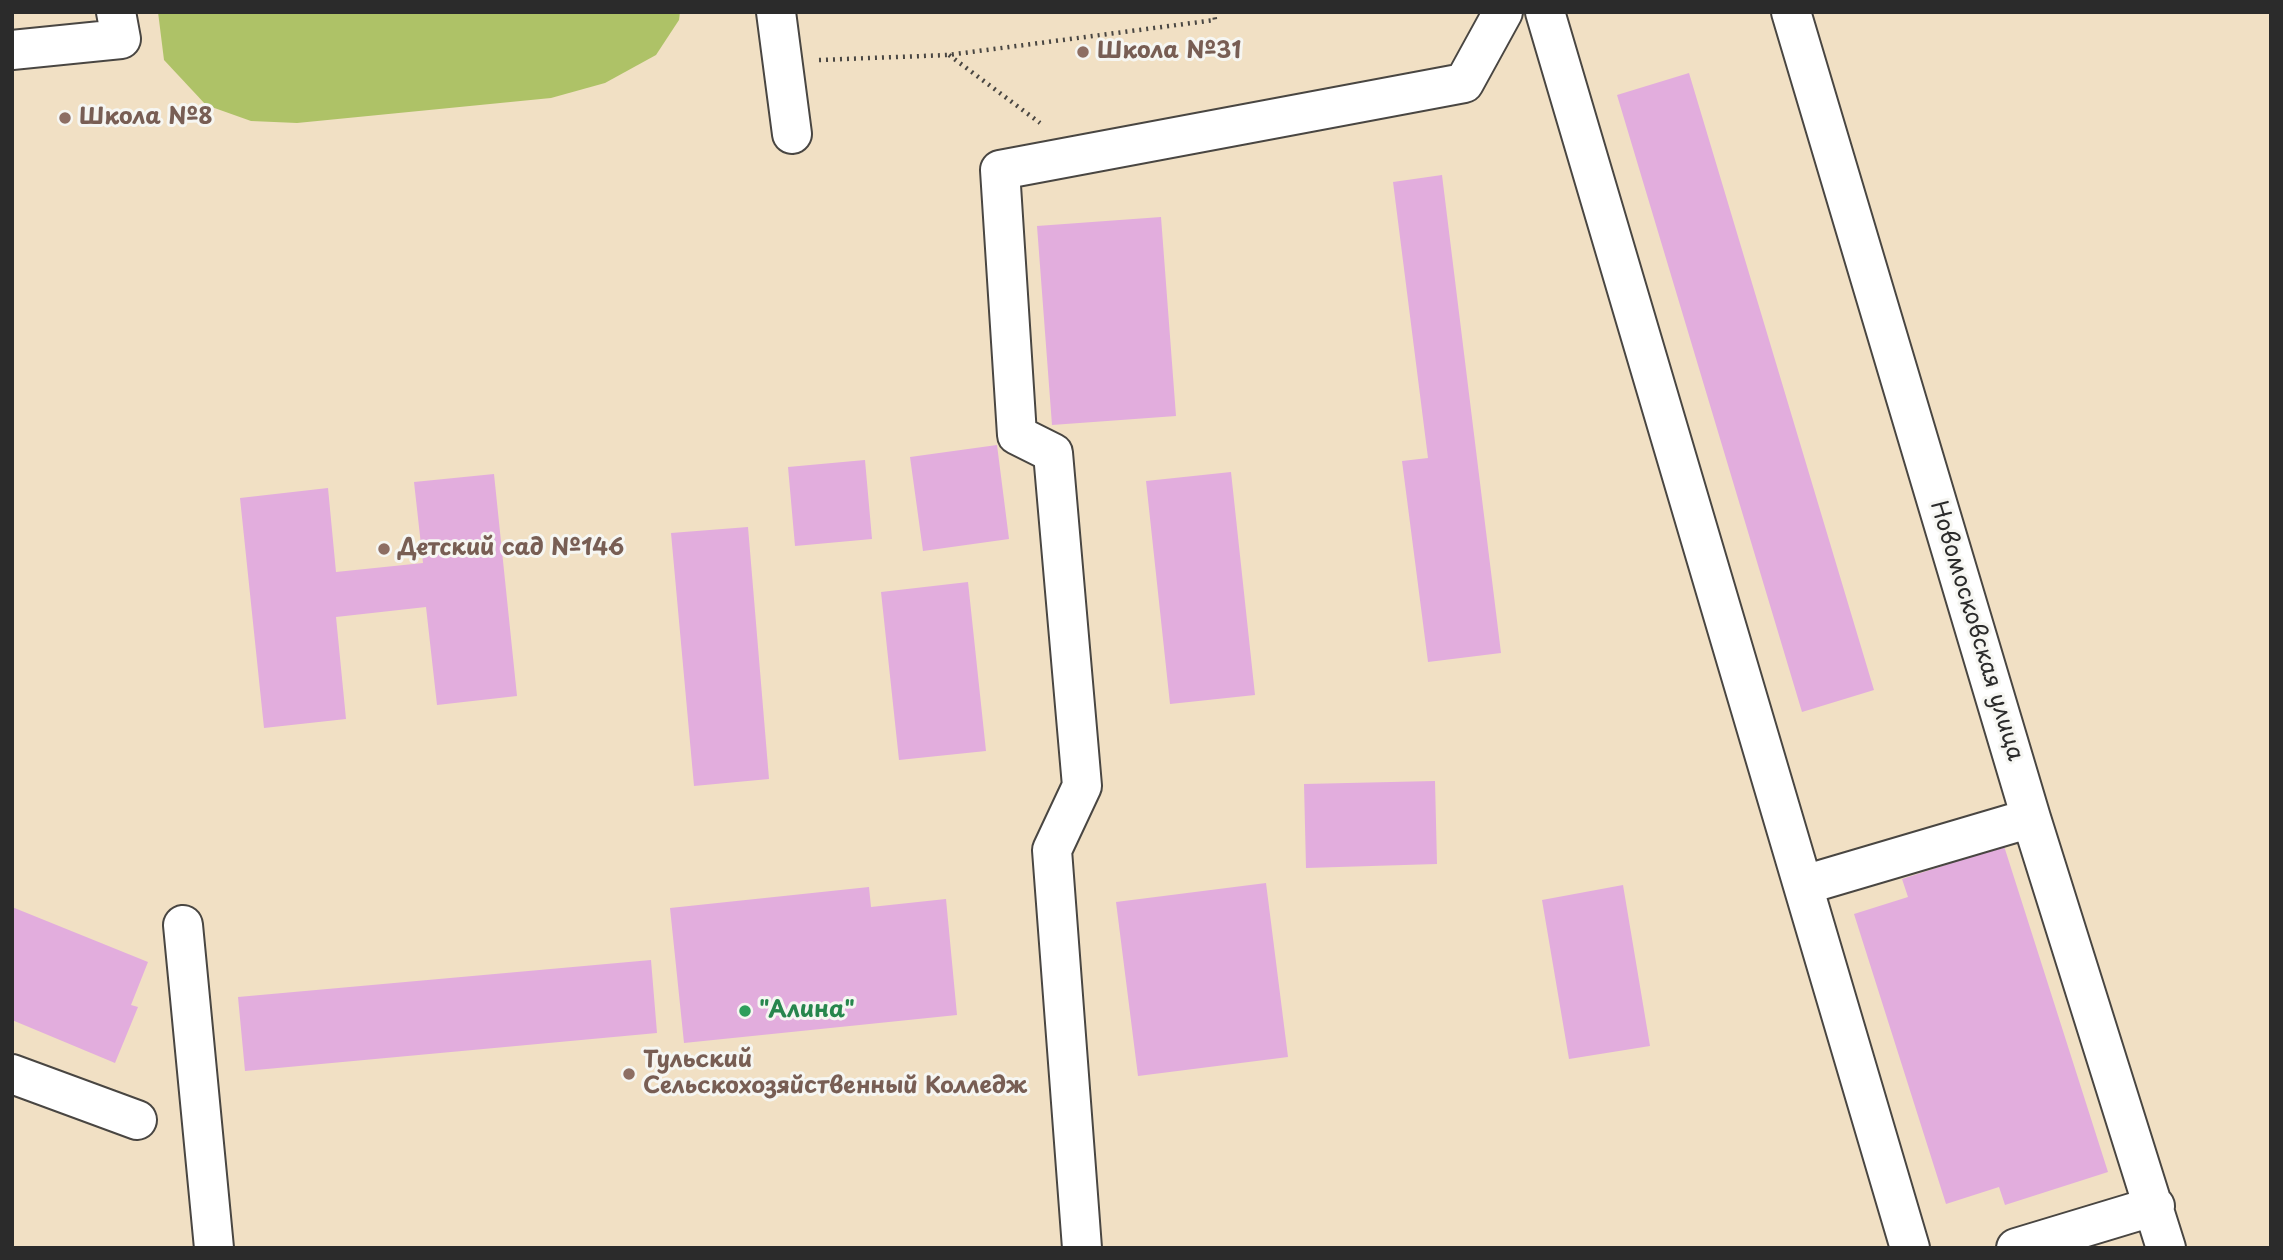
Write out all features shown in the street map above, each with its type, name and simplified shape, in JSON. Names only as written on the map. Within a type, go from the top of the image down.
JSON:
[{"type":"street","points":[[12,50],[121,39],[116,12]]},
{"type":"street","points":[[776,12],[792,134]]},
{"type":"street","points":[[1082,1248],[1052,850],[1082,786],[1053,453],[1017,435],[1000,170],[1464,83],[1503,12]]},
{"type":"street","points":[[1545,12],[1910,1248]]},
{"type":"street","name":"Новомосковская улица","points":[[1791,12],[2031,818],[2166,1248]]},
{"type":"street","points":[[1804,884],[2031,818]]},
{"type":"street","points":[[183,925],[214,1248]]},
{"type":"street","points":[[12,1074],[137,1120]]},
{"type":"street","points":[[2016,1248],[2155,1206]]},
{"type":"path","points":[[781,62],[948,55],[1214,20],[1214,12]]},
{"type":"path","points":[[948,55],[1083,155]]},
{"type":"green space","points":[[158,12],[680,12],[679,20],[656,55],[605,83],[551,98],[297,123],[251,121],[206,105],[164,60]]},
{"type":"building","points":[[1689,73],[1874,690],[1802,712],[1617,95]]},
{"type":"building","points":[[1442,175],[1501,653],[1428,662],[1402,461],[1428,458],[1393,182]]},
{"type":"building","points":[[1161,217],[1176,416],[1052,425],[1037,226]]},
{"type":"building","points":[[997,445],[1009,539],[923,551],[910,457]]},
{"type":"building","points":[[865,460],[872,539],[795,546],[788,467]]},
{"type":"building","points":[[1231,472],[1255,695],[1170,704],[1146,481]]},
{"type":"building","points":[[494,474],[517,696],[437,705],[426,607],[336,617],[346,719],[264,728],[240,498],[328,488],[336,572],[423,563],[414,482]]},
{"type":"building","points":[[748,527],[769,779],[694,786],[671,533]]},
{"type":"building","points":[[968,582],[986,751],[899,760],[881,592]]},
{"type":"building","points":[[1435,781],[1437,864],[1306,868],[1304,784]]},
{"type":"building","points":[[2004,846],[2108,1172],[2005,1205],[1999,1187],[1946,1204],[1854,914],[1908,897],[1902,879]]},
{"type":"building","points":[[1266,883],[1288,1057],[1138,1076],[1116,902]]},
{"type":"building","points":[[1623,885],[1650,1046],[1569,1059],[1542,900]]},
{"type":"building","points":[[869,887],[871,907],[946,899],[957,1015],[684,1043],[670,908]]},
{"type":"building","points":[[12,907],[148,962],[131,1005],[138,1007],[115,1063],[12,1020]]},
{"type":"building","points":[[651,960],[657,1033],[245,1071],[238,997]]},
{"type":"place","name":"Школа №31","points":[[1083,52]]},
{"type":"place","name":"Школа №8","points":[[65,118]]},
{"type":"place","name":"Детский сад №146","points":[[384,549]]},
{"type":"place","name":"\"Алина\"","points":[[745,1011]]},
{"type":"place","name":"Тульский Сельскохозяйственный Колледж","points":[[629,1074]]}]
